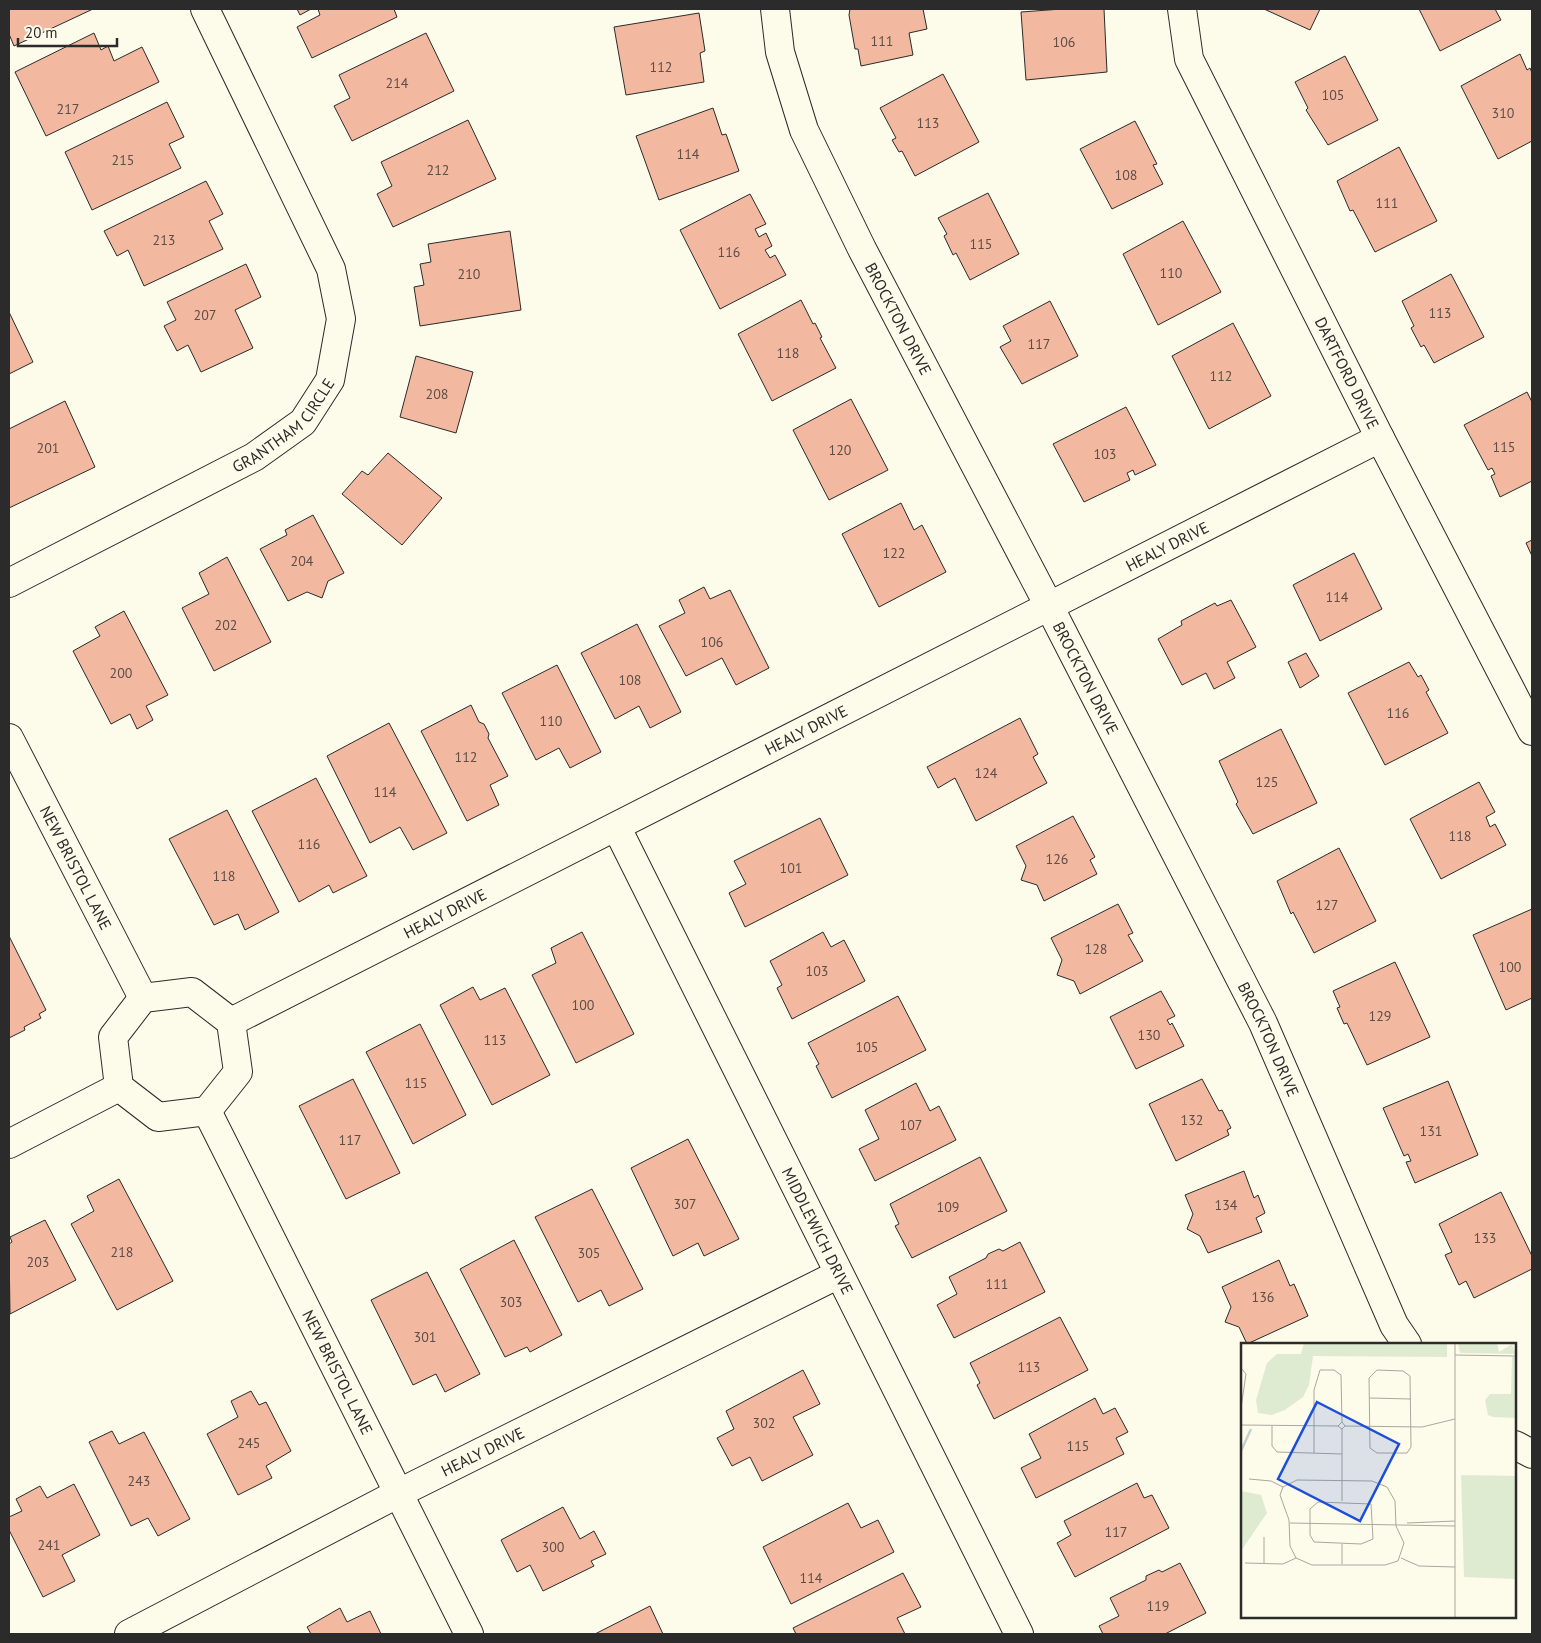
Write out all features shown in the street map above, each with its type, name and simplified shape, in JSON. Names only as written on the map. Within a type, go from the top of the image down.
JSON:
[{"type":"street","name":"GRANTHAM CIRCLE","points":[[9,583],[254,457],[303,422],[330,380],[341,319],[331,269],[205,9]]},
{"type":"street","name":"BROCKTON DRIVE","points":[[776,9],[780,52],[804,130],[862,249],[1049,606],[1263,1023],[1394,1325],[1406,1343]]},
{"type":"street","name":"DARTFORD DRIVE","points":[[1182,9],[1189,59],[1380,438],[1532,732]]},
{"type":"street","name":"HEALY DRIVE","points":[[232,1022],[617,828],[1380,438]]},
{"type":"street","name":"NEW BRISTOL LANE","points":[[9,738],[143,998]]},
{"type":"street","name":"MIDDLEWICH DRIVE","points":[[617,828],[1019,1634]]},
{"type":"street","points":[[192,992],[232,1022],[238,1072],[208,1111],[158,1117],[119,1087],[113,1037],[143,998],[192,992]]},
{"type":"street","points":[[9,1144],[119,1087]]},
{"type":"street","name":"NEW BRISTOL LANE","points":[[208,1111],[469,1634]]},
{"type":"street","name":"HEALY DRIVE","points":[[129,1634],[398,1494],[839,1274]]},
{"type":"street","points":[[1516,1446],[1532,1454]]},
{"type":"building","points":[[9,9],[93,9],[14,46],[9,34]]},
{"type":"building","points":[[297,9],[311,9],[300,15]]},
{"type":"building","points":[[318,9],[394,9],[397,17],[312,58],[297,27],[320,15]]},
{"type":"building","points":[[850,9],[923,9],[927,29],[909,33],[913,55],[861,66],[858,49],[855,49],[849,15]]},
{"type":"building","points":[[1062,9],[1104,9],[1107,72],[1026,80],[1021,12]]},
{"type":"building","points":[[1264,9],[1320,9],[1310,30]]},
{"type":"building","points":[[1419,9],[1495,9],[1501,20],[1440,51]]},
{"type":"building","points":[[699,13],[705,51],[700,53],[704,82],[626,95],[614,27]]},
{"type":"building","points":[[94,33],[101,50],[108,46],[114,61],[142,47],[159,82],[46,136],[15,72]]},
{"type":"building","points":[[426,33],[454,91],[352,141],[334,106],[350,98],[339,75]]},
{"type":"building","points":[[1520,54],[1527,70],[1530,68],[1532,73],[1532,141],[1498,159],[1461,86]]},
{"type":"building","points":[[1345,56],[1378,120],[1328,145],[1306,110],[1308,108],[1295,82]]},
{"type":"building","points":[[943,74],[979,142],[915,176],[902,151],[899,152],[892,140],[896,138],[880,108]]},
{"type":"building","points":[[167,102],[184,137],[169,144],[181,168],[92,210],[65,152]]},
{"type":"building","points":[[713,108],[722,135],[726,134],[739,171],[659,200],[636,136]]},
{"type":"building","points":[[468,120],[496,179],[393,227],[377,194],[392,186],[381,162]]},
{"type":"building","points":[[1135,121],[1157,164],[1153,165],[1163,184],[1112,209],[1080,149]]},
{"type":"building","points":[[1399,147],[1437,221],[1375,252],[1353,210],[1350,211],[1337,181]]},
{"type":"building","points":[[206,181],[223,214],[209,221],[223,249],[144,286],[128,250],[117,256],[104,231]]},
{"type":"building","points":[[988,193],[1019,254],[970,280],[956,253],[953,255],[944,236],[947,234],[938,218]]},
{"type":"building","points":[[750,194],[766,224],[755,229],[759,237],[766,233],[772,246],[765,250],[770,258],[775,255],[786,275],[720,309],[680,230]]},
{"type":"building","points":[[1183,221],[1221,292],[1158,325],[1123,254]]},
{"type":"building","points":[[510,231],[521,310],[420,326],[414,287],[424,285],[420,264],[431,262],[428,244]]},
{"type":"building","points":[[246,264],[261,297],[235,310],[253,348],[201,372],[188,345],[177,351],[164,326],[176,320],[167,302]]},
{"type":"building","points":[[1451,274],[1484,337],[1434,363],[1424,345],[1421,347],[1411,328],[1414,326],[1402,301]]},
{"type":"building","points":[[801,300],[813,324],[815,323],[822,337],[820,338],[836,368],[772,401],[738,334]]},
{"type":"building","points":[[1050,301],[1078,356],[1022,384],[1000,347],[1011,341],[1003,326]]},
{"type":"building","points":[[9,312],[33,362],[9,374]]},
{"type":"building","points":[[1233,323],[1271,396],[1209,429],[1172,356]]},
{"type":"building","points":[[416,356],[473,372],[456,433],[400,417]]},
{"type":"building","points":[[1527,392],[1532,402],[1532,481],[1500,497],[1491,476],[1495,474],[1492,468],[1488,470],[1464,425]]},
{"type":"building","points":[[851,399],[888,470],[829,500],[793,430]]},
{"type":"building","points":[[65,401],[95,467],[9,508],[9,429]]},
{"type":"building","points":[[1126,407],[1156,465],[1135,475],[1133,470],[1127,473],[1130,480],[1084,502],[1053,444]]},
{"type":"building","points":[[388,453],[442,498],[402,545],[342,494],[362,471],[368,475]]},
{"type":"building","points":[[901,503],[914,530],[922,525],[946,572],[879,607],[842,534]]},
{"type":"building","points":[[313,515],[344,573],[328,581],[322,598],[307,592],[288,601],[260,549],[287,535],[285,530]]},
{"type":"building","points":[[1532,540],[1532,556],[1526,543]]},
{"type":"building","points":[[1354,553],[1382,609],[1320,641],[1293,585]]},
{"type":"building","points":[[227,557],[271,642],[214,671],[182,608],[209,594],[199,573]]},
{"type":"building","points":[[704,587],[710,599],[730,590],[769,668],[736,685],[722,658],[686,676],[659,626],[685,613],[679,600]]},
{"type":"building","points":[[1231,600],[1256,647],[1227,662],[1235,678],[1214,689],[1206,673],[1182,685],[1158,639],[1182,625],[1181,621],[1215,603],[1217,606]]},
{"type":"building","points":[[124,611],[168,695],[146,706],[153,720],[137,729],[130,714],[111,724],[73,651],[100,636],[95,627]]},
{"type":"building","points":[[637,624],[681,712],[650,728],[639,706],[615,719],[581,653]]},
{"type":"building","points":[[1306,653],[1319,676],[1300,688],[1288,662]]},
{"type":"building","points":[[1409,662],[1418,677],[1421,675],[1429,690],[1426,692],[1448,733],[1385,765],[1348,693]]},
{"type":"building","points":[[557,665],[601,752],[570,768],[559,748],[536,760],[502,693]]},
{"type":"building","points":[[471,705],[479,722],[484,724],[489,734],[488,738],[508,776],[490,785],[499,805],[467,821],[421,731]]},
{"type":"building","points":[[1020,718],[1038,754],[1033,757],[1047,783],[976,821],[955,778],[938,788],[927,767]]},
{"type":"building","points":[[389,723],[447,833],[413,850],[400,827],[370,843],[327,756]]},
{"type":"building","points":[[1281,729],[1317,803],[1253,834],[1236,804],[1238,802],[1219,761]]},
{"type":"building","points":[[316,778],[367,876],[333,893],[329,885],[299,902],[252,811]]},
{"type":"building","points":[[1479,782],[1495,812],[1486,817],[1490,827],[1495,824],[1506,845],[1441,879],[1410,819]]},
{"type":"building","points":[[227,810],[279,912],[245,930],[238,914],[214,925],[169,839]]},
{"type":"building","points":[[1073,816],[1095,857],[1090,860],[1097,874],[1044,901],[1037,885],[1021,880],[1026,866],[1016,846]]},
{"type":"building","points":[[820,818],[848,875],[745,927],[729,893],[746,884],[734,861]]},
{"type":"building","points":[[1339,848],[1376,921],[1314,953],[1293,912],[1291,914],[1277,881]]},
{"type":"building","points":[[1118,904],[1133,933],[1128,935],[1143,961],[1080,994],[1074,981],[1057,975],[1062,960],[1051,938]]},
{"type":"building","points":[[1532,909],[1532,998],[1506,1010],[1473,935]]},
{"type":"building","points":[[582,932],[634,1034],[576,1063],[532,975],[556,963],[551,948]]},
{"type":"building","points":[[823,932],[831,947],[844,940],[865,981],[792,1019],[777,988],[782,985],[770,961]]},
{"type":"building","points":[[9,936],[46,1010],[39,1014],[41,1018],[24,1027],[25,1030],[9,1038]]},
{"type":"building","points":[[1395,962],[1430,1037],[1367,1065],[1347,1023],[1344,1024],[1337,1008],[1340,1007],[1333,991]]},
{"type":"building","points":[[473,987],[480,1000],[505,988],[550,1075],[492,1105],[440,1005]]},
{"type":"building","points":[[1161,991],[1175,1016],[1167,1020],[1170,1025],[1172,1023],[1184,1046],[1136,1069],[1110,1017]]},
{"type":"building","points":[[898,996],[926,1050],[832,1098],[816,1066],[819,1064],[808,1043]]},
{"type":"building","points":[[420,1024],[466,1115],[413,1144],[366,1052]]},
{"type":"building","points":[[353,1079],[400,1173],[346,1199],[299,1106]]},
{"type":"building","points":[[1202,1079],[1219,1111],[1222,1110],[1231,1128],[1227,1130],[1229,1135],[1176,1161],[1149,1104]]},
{"type":"building","points":[[1448,1081],[1478,1155],[1415,1183],[1406,1162],[1411,1161],[1408,1154],[1404,1156],[1383,1108]]},
{"type":"building","points":[[916,1083],[930,1111],[939,1106],[956,1140],[875,1181],[859,1149],[879,1139],[865,1110]]},
{"type":"building","points":[[688,1139],[739,1239],[704,1256],[698,1243],[673,1256],[631,1168]]},
{"type":"building","points":[[980,1157],[1007,1211],[912,1258],[895,1226],[899,1224],[890,1204]]},
{"type":"building","points":[[1244,1171],[1254,1198],[1258,1195],[1265,1213],[1256,1218],[1262,1232],[1208,1253],[1200,1236],[1187,1229],[1193,1214],[1185,1195]]},
{"type":"building","points":[[119,1179],[173,1281],[117,1310],[71,1224],[94,1211],[87,1196]]},
{"type":"building","points":[[592,1189],[643,1289],[609,1306],[601,1290],[578,1302],[535,1217]]},
{"type":"building","points":[[1501,1192],[1532,1256],[1532,1269],[1474,1298],[1466,1281],[1459,1285],[1445,1255],[1452,1252],[1439,1224]]},
{"type":"building","points":[[45,1220],[76,1280],[10,1314],[9,1244],[12,1242],[10,1237]]},
{"type":"building","points":[[514,1240],[562,1335],[530,1352],[527,1347],[505,1357],[460,1269]]},
{"type":"building","points":[[1020,1242],[1045,1292],[954,1338],[937,1305],[957,1294],[949,1277],[986,1258],[988,1254],[999,1249],[1003,1251]]},
{"type":"building","points":[[1279,1260],[1290,1286],[1294,1284],[1308,1316],[1247,1343],[1239,1327],[1225,1322],[1231,1307],[1222,1287]]},
{"type":"building","points":[[427,1272],[480,1374],[445,1392],[436,1374],[413,1385],[371,1300]]},
{"type":"building","points":[[1060,1317],[1088,1370],[994,1419],[977,1385],[980,1383],[970,1363]]},
{"type":"building","points":[[803,1370],[820,1404],[793,1417],[813,1455],[762,1481],[750,1457],[732,1466],[717,1438],[734,1429],[726,1411]]},
{"type":"building","points":[[251,1391],[259,1405],[266,1402],[291,1451],[266,1466],[272,1478],[238,1495],[207,1434],[238,1417],[231,1401]]},
{"type":"building","points":[[1095,1398],[1103,1414],[1115,1408],[1128,1432],[1116,1438],[1124,1454],[1036,1498],[1021,1468],[1041,1458],[1029,1434]]},
{"type":"building","points":[[112,1431],[119,1444],[144,1432],[190,1519],[158,1536],[148,1518],[131,1526],[89,1442]]},
{"type":"building","points":[[1137,1483],[1144,1498],[1152,1495],[1169,1528],[1075,1577],[1057,1543],[1071,1535],[1064,1521]]},
{"type":"building","points":[[74,1484],[100,1535],[62,1555],[75,1581],[43,1597],[9,1530],[9,1517],[22,1511],[16,1499],[40,1486],[47,1498]]},
{"type":"building","points":[[848,1503],[861,1528],[878,1520],[894,1552],[791,1604],[763,1547]]},
{"type":"building","points":[[563,1507],[580,1539],[594,1531],[606,1554],[591,1561],[594,1566],[543,1591],[530,1565],[517,1572],[501,1540]]},
{"type":"building","points":[[1180,1563],[1206,1613],[1165,1634],[1103,1634],[1099,1626],[1119,1616],[1110,1598],[1146,1580],[1146,1576],[1159,1570],[1162,1572]]},
{"type":"building","points":[[903,1573],[921,1607],[897,1618],[905,1634],[796,1634],[793,1628]]},
{"type":"building","points":[[650,1606],[663,1634],[595,1634]]},
{"type":"building","points":[[340,1608],[347,1622],[370,1611],[381,1634],[311,1634],[307,1627]]}]
